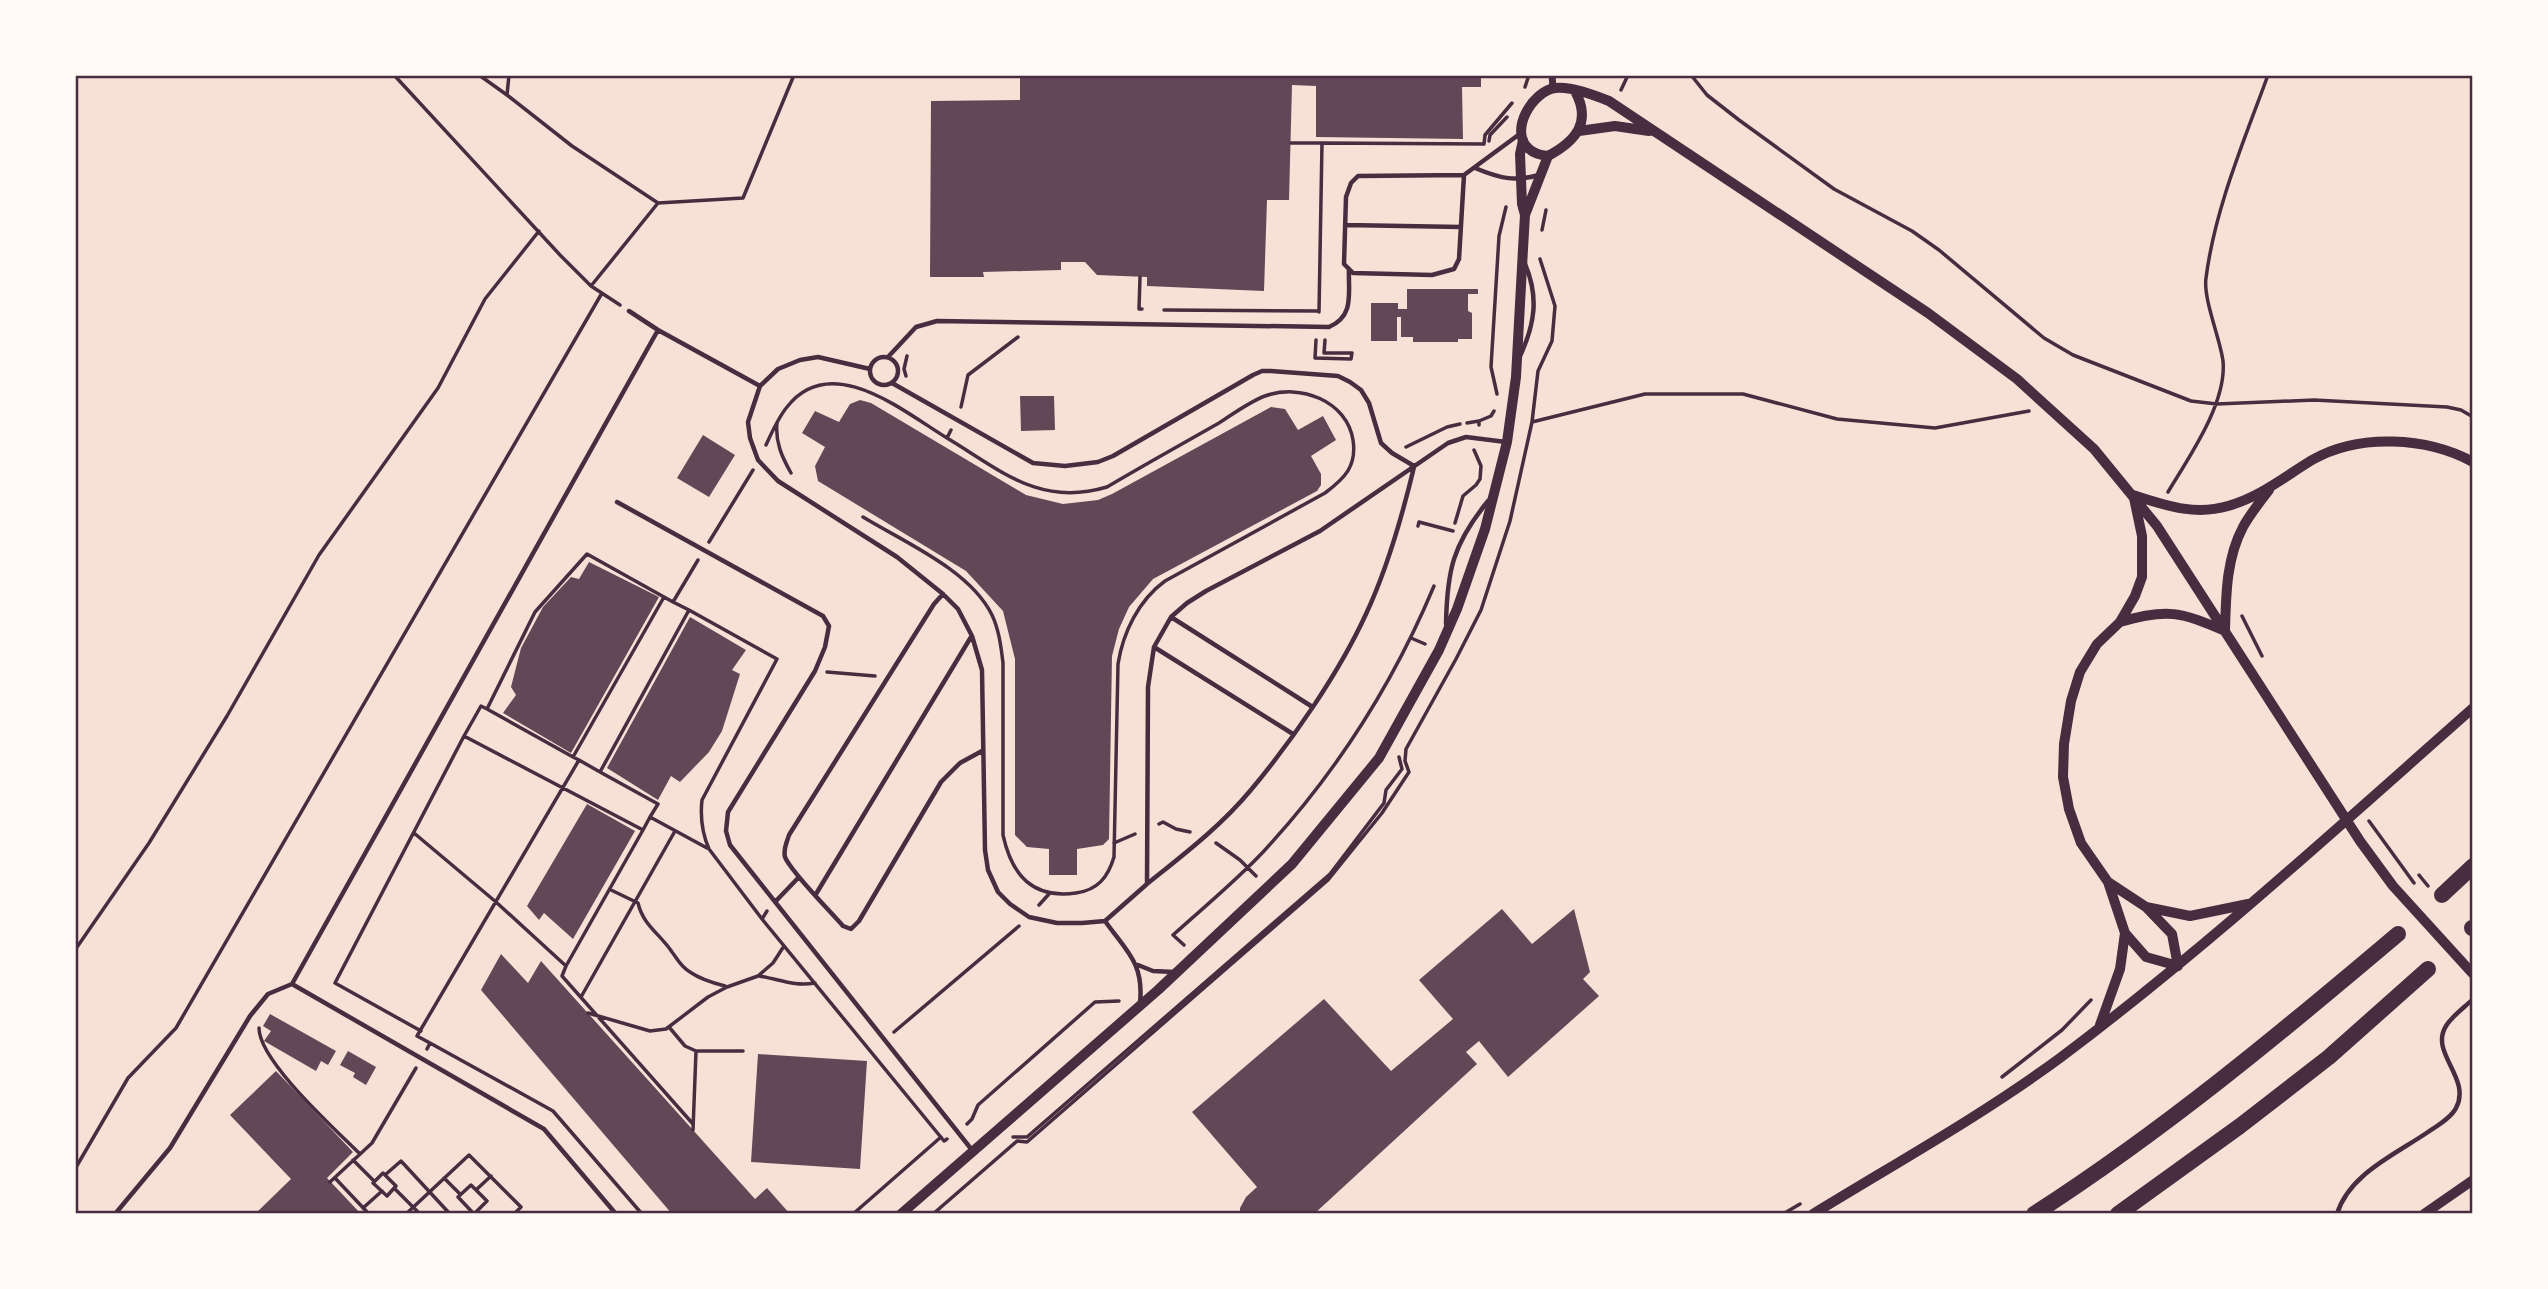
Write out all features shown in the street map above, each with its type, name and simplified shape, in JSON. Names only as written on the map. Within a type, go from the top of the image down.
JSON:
[{"type":"highway","points":[[2442,895],[2473,866]]},
{"type":"highway","points":[[2034,1214],[2165,1123],[2286,1030],[2398,934]]},
{"type":"highway","points":[[2118,1214],[2240,1126],[2329,1057],[2428,969]]},
{"type":"street","points":[[1552,75],[1553,88]]},
{"type":"street","points":[[901,1214],[1177,972],[1292,864],[1379,758],[1446,635],[1495,492],[1507,442],[1517,363],[1525,215],[1520,155],[1524,121],[1531,104],[1538,96],[1553,88],[1589,92],[1632,115],[1652,131],[1927,313],[2017,380],[2094,449],[2157,526],[2332,800],[2393,886],[2473,974]]},
{"type":"street","points":[[1525,215],[1548,156],[1573,140],[1579,131],[1582,104],[1575,91]]},
{"type":"street","points":[[1579,131],[1615,126],[1652,131]]},
{"type":"street","points":[[1523,136],[1526,147],[1535,153],[1548,156]]},
{"type":"street","points":[[2133,495],[2181,510],[2226,507],[2270,488],[2314,459],[2344,446],[2403,443],[2430,446],[2458,454],[2473,462]]},
{"type":"street","points":[[2225,631],[2226,593],[2234,548],[2244,526],[2270,488]]},
{"type":"street","points":[[2133,495],[2144,556],[2142,577],[2120,622],[2098,644],[2080,673],[2071,701],[2064,744],[2063,777],[2069,809],[2081,842],[2108,882],[2125,933],[2146,957],[2178,966]]},
{"type":"street","points":[[2120,622],[2142,615],[2172,612],[2198,619],[2225,631]]},
{"type":"street","points":[[1813,1214],[1945,1134],[2060,1057],[2178,966],[2473,708]]},
{"type":"street","points":[[2108,882],[2146,907],[2172,934],[2178,966]]},
{"type":"street","points":[[2146,907],[2190,916],[2251,904]]},
{"type":"street","points":[[2100,1025],[2120,969],[2125,933]]},
{"type":"street","points":[[2424,1214],[2473,1180]]},
{"type":"lane","points":[[1464,175],[1459,259],[1454,269],[1432,275],[1353,273],[1344,264],[1347,190],[1358,176],[1464,175],[1523,136]]},
{"type":"lane","points":[[1474,167],[1496,176],[1521,180],[1539,174]]},
{"type":"lane","points":[[1345,225],[1461,227]]},
{"type":"lane","points":[[888,357],[916,327],[937,321],[1329,327],[1342,322],[1347,313],[1349,269]]},
{"type":"lane","points":[[629,311],[760,386]]},
{"type":"lane","points":[[115,1214],[170,1148],[250,1016],[268,994],[292,984],[304,957],[658,330]]},
{"type":"lane","points":[[870,369],[818,357],[800,360],[778,369],[760,386],[748,422],[750,438],[758,460],[778,481],[897,557],[958,609],[972,636],[982,670],[982,751],[988,870],[998,892],[1010,904],[1029,917],[1057,923],[1105,921],[1204,838],[1249,793],[1293,734],[1366,614],[1399,530],[1414,467]]},
{"type":"lane","points":[[888,357],[896,362],[899,371],[892,383],[883,386],[875,382],[870,369],[878,358],[888,357]]},
{"type":"lane","points":[[892,383],[956,422],[1033,463],[1051,466],[1083,464],[1112,456],[1262,371],[1338,376],[1361,390],[1381,443],[1414,467]]},
{"type":"lane","points":[[1147,884],[1148,687],[1154,648],[1171,617],[1206,591],[1320,531],[1448,443],[1466,437],[1507,442]]},
{"type":"lane","points":[[1446,635],[1448,587],[1455,554],[1463,534],[1495,492]]},
{"type":"lane","points":[[617,502],[823,616],[830,626],[815,671],[728,812],[726,831],[730,845],[973,1150]]},
{"type":"lane","points":[[943,594],[934,604],[789,835],[785,857],[799,877],[843,926],[851,929],[859,921],[942,782],[960,763],[982,751]]},
{"type":"lane","points":[[1171,617],[1311,706]]},
{"type":"lane","points":[[816,894],[972,636]]},
{"type":"lane","points":[[1154,648],[1293,734]]},
{"type":"lane","points":[[775,902],[799,877]]},
{"type":"lane","points":[[1105,921],[1138,965],[1141,978],[1139,1006]]},
{"type":"lane","points":[[1138,965],[1153,971],[1177,972]]},
{"type":"lane","points":[[292,984],[544,1129],[616,1214]]},
{"type":"lane","points":[[2337,1214],[2342,1199],[2373,1168],[2442,1123],[2456,1110],[2460,1096],[2458,1077],[2442,1045],[2442,1037],[2446,1025],[2473,999]]},
{"type":"path","points":[[394,75],[591,286],[629,311]]},
{"type":"path","points":[[479,75],[572,146],[658,203],[743,198],[794,75]]},
{"type":"path","points":[[507,95],[509,75]]},
{"type":"path","points":[[1529,75],[1525,93],[1536,76]]},
{"type":"path","points":[[1619,95],[1628,75]]},
{"type":"path","points":[[1692,75],[1707,95],[1739,120],[1834,189],[1912,230],[2044,338],[2073,355],[2191,401],[2217,404],[2314,400],[2447,407],[2461,410],[2473,417]]},
{"type":"path","points":[[2167,494],[2217,404],[2223,364],[2205,282],[2221,209],[2268,75]]},
{"type":"path","points":[[1291,143],[1484,144],[1485,135],[1517,98]]},
{"type":"path","points":[[1488,157],[1490,135],[1518,105]]},
{"type":"path","points":[[1319,317],[1322,143]]},
{"type":"path","points":[[591,286],[658,203]]},
{"type":"path","points":[[1479,421],[1491,416],[1497,402],[1491,367],[1499,236],[1506,203]]},
{"type":"path","points":[[1541,233],[1546,207]]},
{"type":"path","points":[[75,950],[149,843],[227,716],[319,555],[438,388],[485,299],[539,230]]},
{"type":"path","points":[[925,1214],[1013,1137],[1027,1137],[1328,880],[1348,858],[1409,772],[1404,757],[1406,749],[1480,610],[1510,521],[1532,422],[1538,371],[1552,341],[1555,306],[1540,260],[1541,247]]},
{"type":"path","points":[[1140,277],[1139,309],[1319,311]]},
{"type":"path","points":[[75,1169],[128,1079],[176,1028],[602,293]]},
{"type":"path","points":[[947,438],[956,422],[968,375],[1018,337],[1005,336]]},
{"type":"path","points":[[1316,340],[1325,340],[1324,353],[1352,354],[1351,359],[1315,358],[1316,340]]},
{"type":"path","points":[[909,354],[904,369],[910,383]]},
{"type":"path","points":[[673,602],[788,405],[804,393],[825,383],[869,390],[1032,488],[1060,493],[1090,492],[1107,486],[1266,396],[1300,394],[1326,401],[1347,422],[1353,439],[1352,466],[1343,480],[1164,581],[1152,590],[1141,604],[1126,635],[1118,664],[1114,857],[1102,882],[1082,892],[1055,895],[1044,893],[1019,872],[1012,862],[1003,835],[1003,663],[1001,644],[991,613],[978,595],[950,569],[860,516]]},
{"type":"path","points":[[1314,396],[1316,387]]},
{"type":"path","points":[[1532,422],[1645,394],[1743,394],[1838,419],[1935,428],[2049,407]]},
{"type":"path","points":[[778,423],[777,441],[781,456],[799,481]]},
{"type":"path","points":[[2161,490],[2175,496]]},
{"type":"path","points":[[1418,526],[1419,522],[1453,531]]},
{"type":"path","points":[[487,709],[535,612],[587,554],[777,659],[702,800],[702,828],[709,849],[762,919],[944,1141],[972,1119],[978,1105],[1095,1002],[1124,1001]]},
{"type":"path","points":[[573,757],[664,597]]},
{"type":"path","points":[[2238,606],[2266,664]]},
{"type":"path","points":[[600,772],[688,610]]},
{"type":"path","points":[[815,671],[888,677]]},
{"type":"path","points":[[308,993],[335,983],[481,706],[658,804],[562,976],[693,1127],[696,1051]]},
{"type":"path","points":[[464,736],[643,830]]},
{"type":"path","points":[[330,1182],[372,1143],[430,1043],[417,1036],[579,761]]},
{"type":"path","points":[[650,817],[709,849]]},
{"type":"path","points":[[2368,820],[2415,884]]},
{"type":"path","points":[[1114,843],[1163,822],[1189,832],[1223,846],[1267,887],[1288,912]]},
{"type":"path","points":[[580,998],[676,831]]},
{"type":"path","points":[[414,833],[496,902],[566,967]]},
{"type":"path","points":[[610,889],[636,902],[647,925],[681,965],[701,978],[727,986]]},
{"type":"path","points":[[762,919],[775,902]]},
{"type":"path","points":[[933,1214],[1017,1141],[1027,1142],[1288,912]]},
{"type":"path","points":[[886,1038],[1029,917]]},
{"type":"path","points":[[588,1013],[650,1031],[669,1027],[692,1007],[727,986],[758,976],[773,963],[784,946]]},
{"type":"path","points":[[758,976],[789,984],[815,983]]},
{"type":"path","points":[[335,983],[421,1031]]},
{"type":"path","points":[[1994,1083],[2062,1030],[2092,999]]},
{"type":"path","points":[[260,1023],[260,1042],[282,1073],[360,1154]]},
{"type":"path","points":[[669,1027],[685,1046],[696,1051],[743,1051]]},
{"type":"path","points":[[853,1214],[941,1137]]},
{"type":"path","points":[[406,1214],[469,1154],[521,1207],[514,1214]]},
{"type":"path","points":[[354,1160],[387,1196],[394,1188]]},
{"type":"path","points":[[374,1182],[401,1161],[450,1214]]},
{"type":"path","points":[[385,1175],[420,1214]]},
{"type":"path","points":[[476,1190],[491,1176]]},
{"type":"path","points":[[335,1178],[369,1214]]},
{"type":"path","points":[[444,1178],[474,1214],[487,1201],[471,1185],[460,1195]]},
{"type":"path","points":[[363,1208],[382,1191]]},
{"type":"path","points":[[1783,1214],[1806,1200]]},
{"type":"path","points":[[463,1214],[469,1208]]},
{"type":"building","points":[[1020,75],[1481,75],[1481,87],[1462,87],[1463,139],[1316,137],[1316,86],[1292,85],[1289,200],[1267,200],[1264,291],[1147,286],[1147,277],[1097,275],[1085,262],[1061,262],[1061,270],[983,272],[984,277],[930,277],[931,101],[1020,100]]},
{"type":"building","points":[[1407,289],[1478,289],[1478,294],[1468,294],[1468,311],[1472,313],[1472,339],[1458,339],[1458,342],[1413,342],[1413,337],[1401,337],[1401,317],[1397,317],[1397,341],[1371,341],[1371,303],[1398,303],[1398,309],[1407,309]]},
{"type":"building","points":[[1020,396],[1054,396],[1055,430],[1021,431]]},
{"type":"building","points":[[860,400],[871,403],[1026,495],[1063,504],[1098,500],[1112,494],[1271,407],[1285,409],[1298,430],[1323,416],[1336,440],[1311,456],[1321,474],[1321,485],[1317,491],[1153,579],[1129,607],[1119,629],[1112,656],[1109,839],[1103,845],[1077,849],[1077,875],[1049,875],[1049,849],[1027,847],[1015,835],[1015,659],[1003,611],[966,571],[818,481],[815,466],[825,447],[802,433],[815,411],[839,422],[850,404]]},
{"type":"building","points":[[703,435],[735,455],[709,497],[677,478]]},
{"type":"building","points":[[589,562],[659,597],[571,753],[503,713],[516,695],[511,687],[521,648],[543,607],[571,577],[579,579]]},
{"type":"building","points":[[690,617],[746,650],[732,670],[740,674],[722,731],[709,752],[680,782],[671,776],[658,800],[607,768]]},
{"type":"building","points":[[587,804],[635,831],[573,939],[544,913],[539,920],[527,906]]},
{"type":"building","points":[[1502,909],[1532,944],[1574,909],[1590,972],[1583,979],[1599,996],[1508,1077],[1479,1041],[1466,1052],[1477,1064],[1314,1214],[1240,1214],[1246,1197],[1257,1187],[1192,1112],[1324,999],[1391,1071],[1453,1019],[1419,980]]},
{"type":"building","points":[[501,954],[528,983],[541,961],[755,1199],[767,1188],[790,1214],[672,1214],[481,990]]},
{"type":"building","points":[[270,1014],[336,1051],[328,1065],[321,1061],[316,1071],[264,1041],[271,1031],[263,1026]]},
{"type":"building","points":[[348,1051],[376,1067],[366,1085],[353,1077],[355,1073],[340,1065]]},
{"type":"building","points":[[758,1054],[867,1061],[860,1169],[751,1162]]},
{"type":"building","points":[[276,1071],[353,1152],[327,1178],[361,1214],[255,1214],[291,1179],[230,1115]]}]
